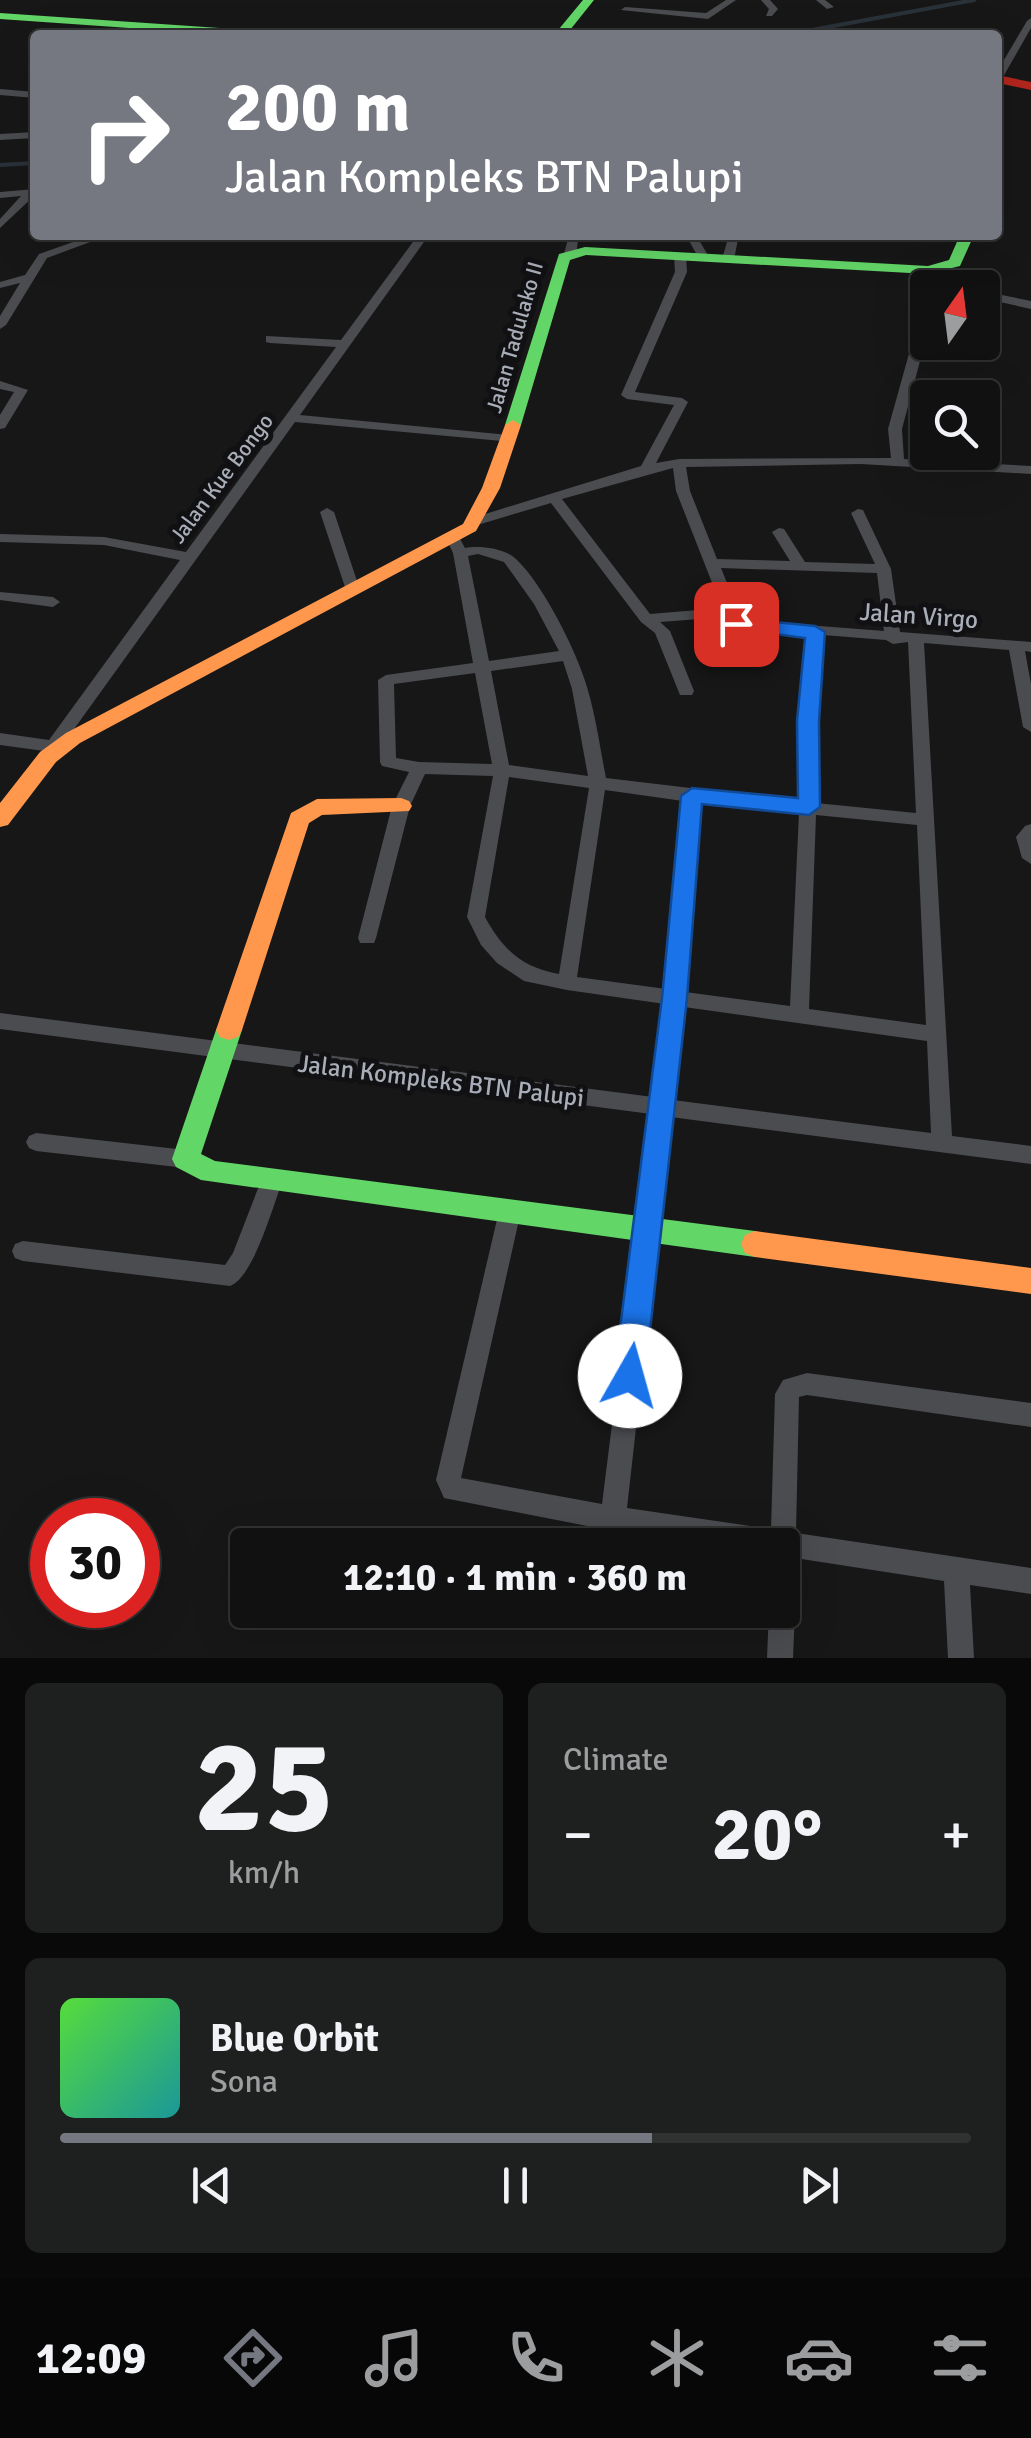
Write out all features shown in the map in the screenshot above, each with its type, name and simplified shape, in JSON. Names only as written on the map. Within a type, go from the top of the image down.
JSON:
[{"type":"main road","points":[[0,16],[199,30]]},
{"type":"main road","points":[[1002,88],[1031,90]]},
{"type":"main road","name":"Jalan Tadulako II","points":[[950,270],[965,240]]},
{"type":"main road","name":"Jalan Tadulako II","points":[[56,747],[352,588],[456,546],[474,522],[510,439],[544,333],[560,262],[572,244],[691,250],[728,259],[910,279]]},
{"type":"main road","points":[[0,819],[56,747]]},
{"type":"main road","points":[[402,806],[317,807],[302,814],[186,1159],[200,1170],[1031,1281]]},
{"type":"street","points":[[625,10],[708,16],[732,0]]},
{"type":"street","points":[[766,0],[774,8],[769,14]]},
{"type":"street","points":[[820,0],[830,7]]},
{"type":"street","points":[[1002,82],[1031,20]]},
{"type":"street","points":[[0,92],[30,95]]},
{"type":"street","points":[[0,137],[30,135]]},
{"type":"street","points":[[0,195],[30,192]]},
{"type":"street","points":[[0,225],[30,195]]},
{"type":"street","points":[[0,325],[48,252],[88,240]]},
{"type":"street","name":"Jalan Kue Bongo","points":[[56,747],[187,557],[420,240]]},
{"type":"street","points":[[728,259],[733,240]]},
{"type":"street","points":[[647,468],[658,439],[676,421],[682,402],[628,396],[691,250]]},
{"type":"street","points":[[0,285],[32,277]]},
{"type":"street","points":[[1000,298],[1031,305]]},
{"type":"street","points":[[270,339],[345,344]]},
{"type":"street","points":[[898,461],[895,430],[914,360]]},
{"type":"street","points":[[0,385],[22,390],[0,425]]},
{"type":"street","points":[[291,418],[510,439]]},
{"type":"street","points":[[474,522],[647,468],[679,463],[898,461],[1031,470]]},
{"type":"street","points":[[646,619],[729,612],[683,490],[679,463]]},
{"type":"street","points":[[555,499],[646,619],[662,631],[686,691]]},
{"type":"street","points":[[328,512],[352,588]]},
{"type":"street","points":[[858,513],[884,570],[894,639]]},
{"type":"street","points":[[779,532],[800,566]]},
{"type":"street","points":[[0,538],[104,541],[187,557]]},
{"type":"street","points":[[567,984],[598,782],[569,655],[509,558],[456,546],[484,665],[502,770],[476,916],[504,958],[532,976],[567,984],[934,1034]]},
{"type":"street","points":[[710,562],[884,570]]},
{"type":"street","points":[[0,596],[53,602]]},
{"type":"street","name":"Jalan Virgo","points":[[729,612],[736,624],[743,626],[1024,646]]},
{"type":"street","points":[[798,1015],[809,807],[808,721],[815,632]]},
{"type":"street","points":[[916,641],[942,1144]]},
{"type":"street","points":[[1024,646],[1030,716]]},
{"type":"street","points":[[569,655],[386,680],[388,762],[419,768],[502,770],[692,796],[926,820]]},
{"type":"street","points":[[0,739],[56,747]]},
{"type":"street","points":[[367,938],[402,806],[419,768]]},
{"type":"street","points":[[613,1518],[675,998],[692,796]]},
{"type":"street","points":[[1031,830],[1025,837],[1031,858]]},
{"type":"street","name":"Jalan Kompleks BTN Palupi","points":[[0,1021],[1031,1155]]},
{"type":"street","points":[[36,1142],[186,1159]]},
{"type":"street","points":[[23,1251],[230,1276],[242,1258],[272,1180]]},
{"type":"street","points":[[510,1211],[449,1485],[470,1494],[684,1528]]},
{"type":"street","points":[[785,1528],[790,1388],[806,1384],[1031,1415]]},
{"type":"street","points":[[800,1544],[1031,1581]]},
{"type":"street","points":[[956,1568],[962,1658]]},
{"type":"street","points":[[780,1658],[781,1628]]},
{"type":"waterway","points":[[812,30],[974,0]]},
{"type":"waterway","points":[[0,165],[30,163]]},
{"type":"traffic: fast","points":[[564,30],[589,0]]},
{"type":"traffic: fast","points":[[0,16],[206,30]]},
{"type":"traffic: fast","points":[[513,425],[564,257],[585,251],[928,270],[955,263],[965,240]]},
{"type":"traffic: fast","points":[[229,1030],[186,1159],[211,1172],[755,1244]]},
{"type":"traffic: slow","points":[[0,819],[48,757],[73,738],[470,527],[491,488],[513,425]]},
{"type":"traffic: slow","points":[[229,1030],[299,819],[317,807],[401,806]]},
{"type":"traffic: slow","points":[[755,1244],[1031,1281]]},
{"type":"traffic: jam","points":[[1002,80],[1031,86]]},
{"type":"route","points":[[630,1376],[675,998],[692,796],[809,807],[808,721],[815,632],[736,624]]}]
